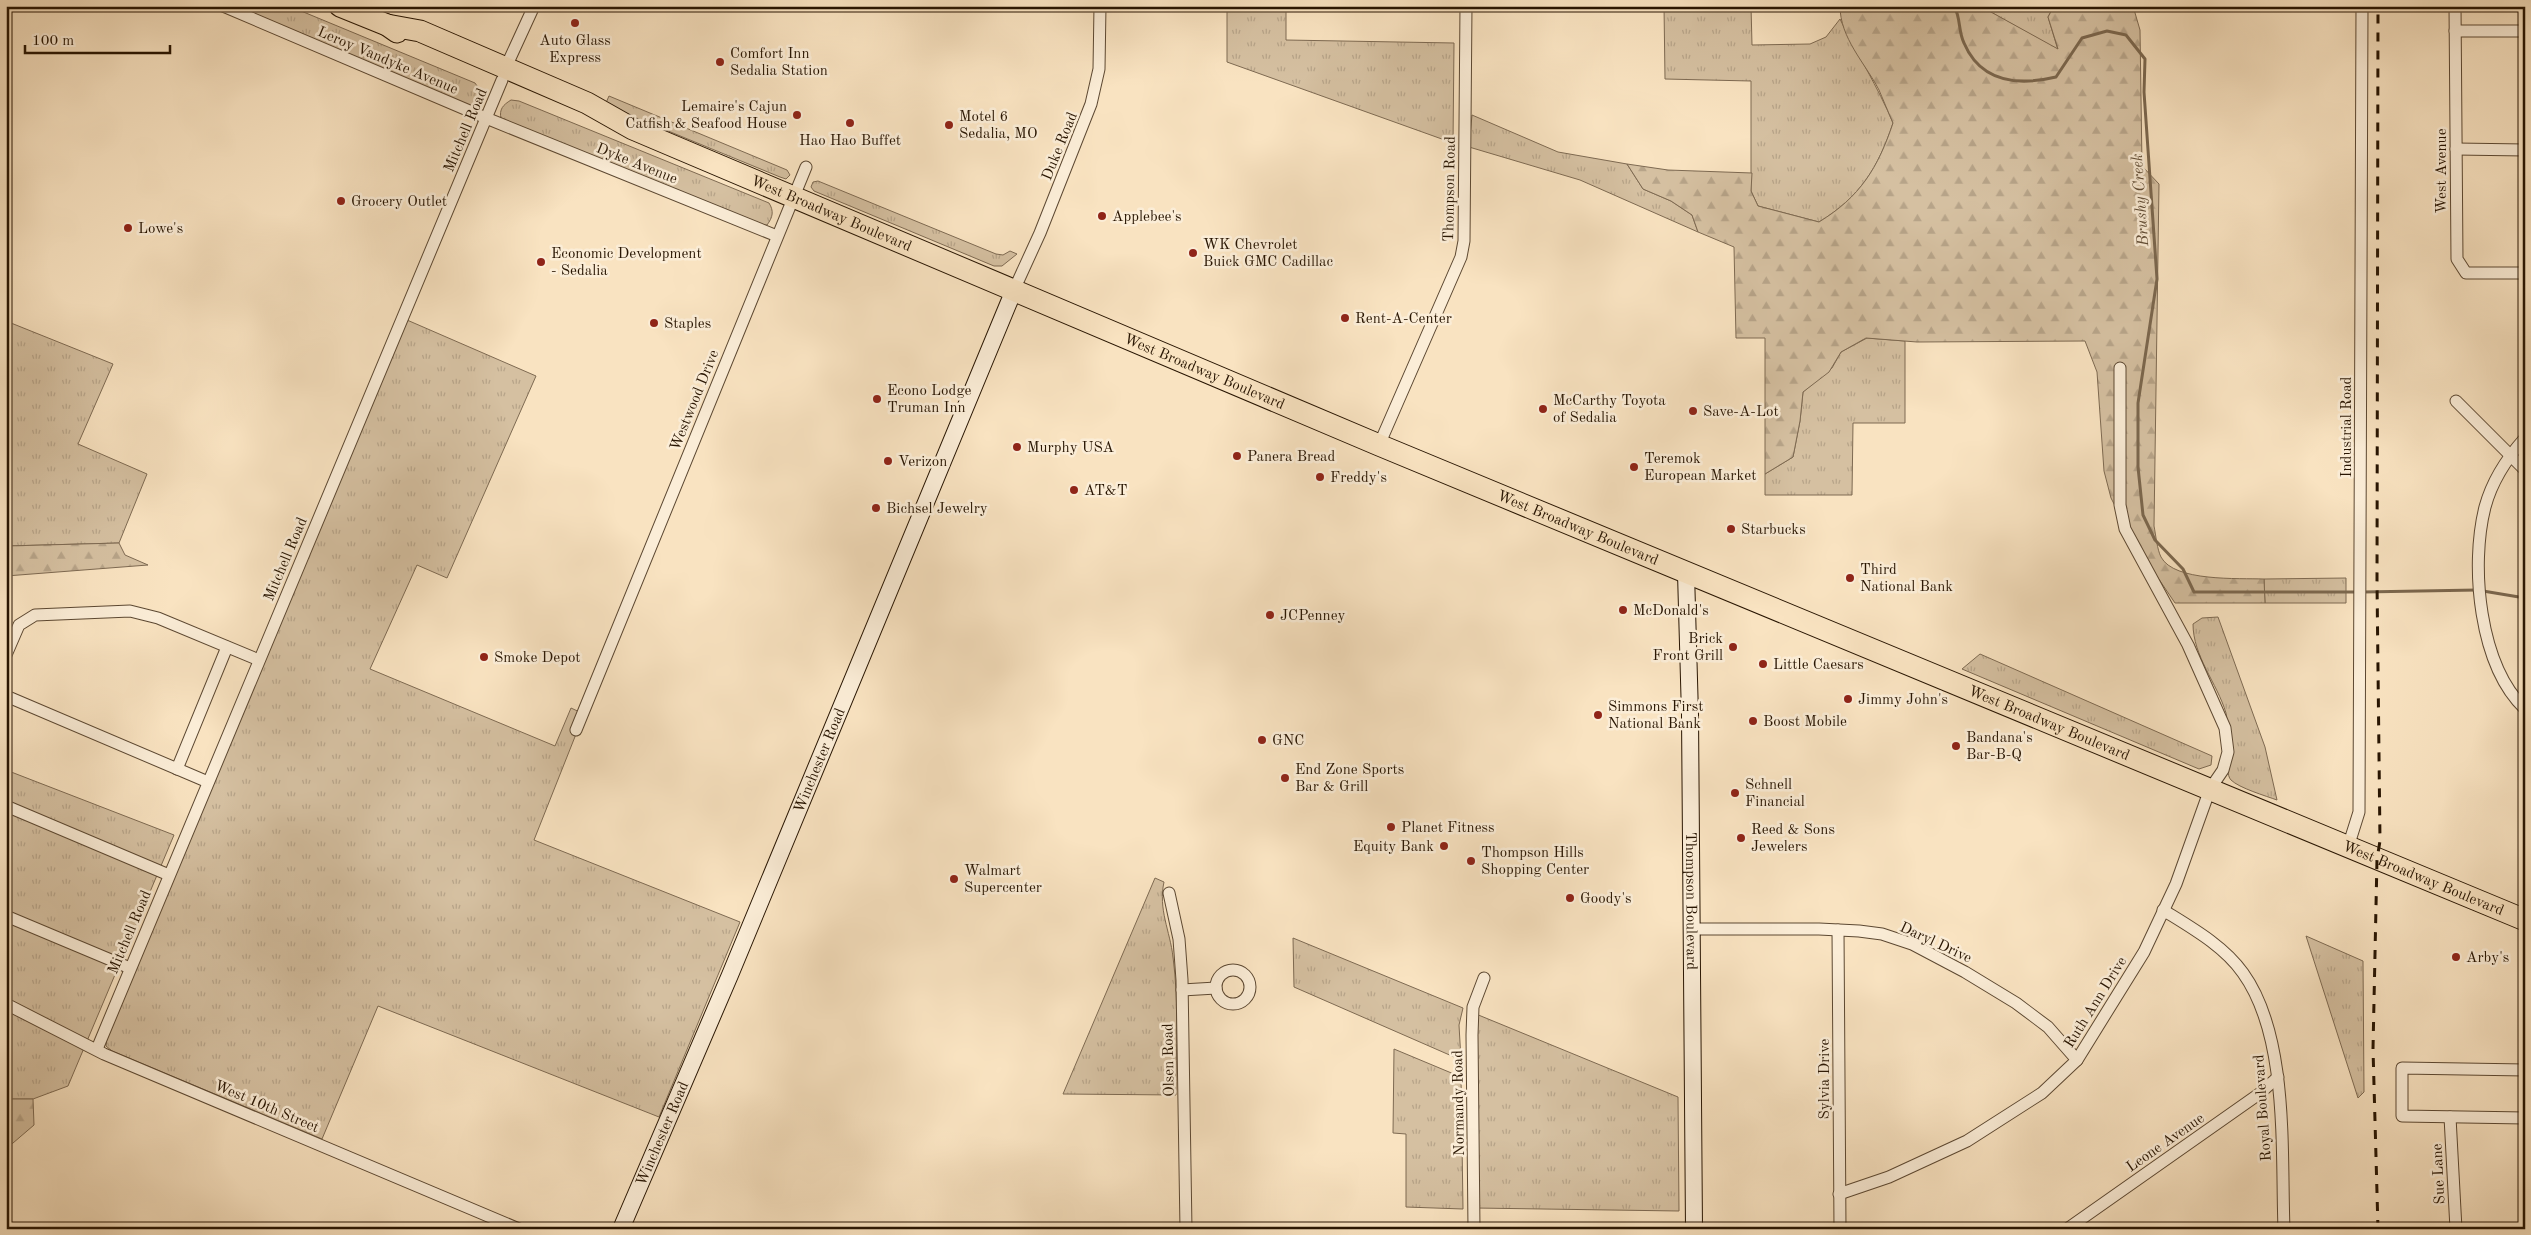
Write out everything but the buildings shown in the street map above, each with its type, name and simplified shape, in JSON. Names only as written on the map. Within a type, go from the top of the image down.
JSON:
[{"type":"highway","name":"West Broadway Boulevard","points":[[340,6],[387,25],[415,45],[504,74],[583,115],[633,129],[1379,445],[2525,920]]},
{"type":"street","name":"Leroy Vandyke Avenue","points":[[223,6],[486,118]]},
{"type":"street","name":"Mitchell Road","points":[[96,1049],[534,6]]},
{"type":"street","name":"Duke Road","points":[[1014,290],[1066,170],[1095,93],[1099,69],[1100,6]]},
{"type":"street","name":"Thompson Road","points":[[1379,445],[1461,257],[1464,241],[1466,6]]},
{"type":"street","name":"Industrial Road","points":[[2348,847],[2359,812],[2362,6]]},
{"type":"street","name":"West Avenue","points":[[2455,6],[2457,259],[2466,273],[2525,274]]},
{"type":"street","points":[[2455,31],[2525,31]]},
{"type":"street","name":"Dyke Avenue","points":[[486,118],[777,236]]},
{"type":"street","points":[[2456,149],[2525,150]]},
{"type":"street","name":"Westwood Drive","points":[[576,730],[806,167]]},
{"type":"street","name":"Winchester Road","points":[[621,1229],[730,975],[1014,290]]},
{"type":"street","name":"Ruth Ann Drive","points":[[1839,1194],[1889,1177],[1967,1141],[2042,1093],[2077,1060],[2144,952],[2176,884],[2210,789],[2223,770],[2228,752],[2225,728],[2188,645],[2125,529],[2120,505],[2120,368]]},
{"type":"street","points":[[2456,401],[2525,470]]},
{"type":"street","points":[[2525,438],[2509,456],[2495,481],[2485,507],[2478,560],[2480,594],[2488,635],[2497,665],[2506,686],[2525,709]]},
{"type":"street","name":"Thompson Boulevard","points":[[1686,573],[1690,715],[1694,1229]]},
{"type":"street","points":[[6,656],[19,624],[30,617],[130,611],[158,618],[259,660]]},
{"type":"street","points":[[177,769],[227,647]]},
{"type":"street","points":[[6,696],[208,782]]},
{"type":"street","points":[[6,806],[169,875]]},
{"type":"street","name":"Olsen Road","points":[[1169,893],[1179,939],[1182,990],[1186,1229]]},
{"type":"street","name":"Royal Boulevard","points":[[2163,910],[2204,936],[2229,957],[2244,974],[2268,1024],[2278,1077],[2284,1229]]},
{"type":"street","points":[[6,916],[130,968]]},
{"type":"street","name":"Daryl Drive","points":[[1691,929],[1838,930],[1882,934],[1912,944],[1966,972],[2016,1003],[2048,1027],[2077,1060]]},
{"type":"street","name":"Sylvia Drive","points":[[1838,930],[1840,1229]]},
{"type":"street","name":"Normandy Road","points":[[1474,1229],[1472,1035],[1474,1007],[1484,978]]},
{"type":"street","points":[[1182,990],[1216,988]]},
{"type":"street","name":"West 10th Street","points":[[6,1004],[96,1049],[519,1229]]},
{"type":"street","points":[[2525,1070],[2402,1068],[2402,1116],[2525,1118]]},
{"type":"street","name":"Leone Avenue","points":[[2068,1229],[2081,1225],[2259,1094],[2278,1077]]},
{"type":"street","name":"Sue Lane","points":[[2450,1117],[2456,1229]]},
{"type":"green space","points":[[228,6],[289,6],[475,83],[482,93],[481,102],[472,106],[462,103]]},
{"type":"green space","points":[[1227,6],[1286,6],[1286,40],[1454,43],[1453,143],[1227,62]]},
{"type":"green space","points":[[1664,6],[1751,6],[1752,45],[1810,44],[1826,37],[1840,19],[1881,96],[1893,123],[1874,168],[1846,202],[1819,222],[1758,206],[1751,191],[1751,81],[1665,79]]},
{"type":"green space","points":[[1840,6],[1980,6],[2058,49],[2048,17],[2054,6],[2133,6],[2140,30],[2142,166],[2159,184],[2154,526],[2158,546],[2161,557],[2168,565],[2179,571],[2208,577],[2264,579],[2265,603],[2175,603],[2133,541],[2111,498],[2104,471],[2097,372],[2085,341],[1917,342],[1866,338],[1841,352],[1829,372],[1803,392],[1793,457],[1765,474],[1765,338],[1736,338],[1734,247],[1698,232],[1692,215],[1671,201],[1643,189],[1627,164],[1668,170],[1752,173],[1751,191],[1758,206],[1819,222],[1833,212],[1846,202],[1866,180],[1881,154],[1893,123],[1879,90],[1854,50],[1844,29]]},
{"type":"green space","points":[[1980,6],[2054,6],[2048,17],[2058,50]]},
{"type":"green space","points":[[609,96],[787,170],[790,175],[786,179],[780,177],[605,105]]},
{"type":"green space","points":[[511,100],[519,101],[769,203],[772,209],[771,219],[767,225],[756,225],[501,119],[502,108]]},
{"type":"green space","points":[[1472,115],[1558,152],[1627,164],[1643,189],[1671,201],[1692,215],[1698,232],[1580,180],[1469,147]]},
{"type":"green space","points":[[818,181],[996,254],[1003,255],[1010,251],[1017,254],[1002,266],[994,266],[814,191],[811,187],[813,182]]},
{"type":"green space","points":[[407,320],[536,376],[447,578],[417,565],[370,669],[555,746],[571,708],[584,714],[534,840],[740,922],[659,1117],[378,1006],[322,1139],[112,1051],[106,1046],[107,1037]]},
{"type":"green space","points":[[6,321],[113,364],[78,444],[147,474],[119,543],[6,546]]},
{"type":"green space","points":[[1867,338],[1905,341],[1905,423],[1853,423],[1852,495],[1765,495],[1765,474],[1793,457],[1803,392],[1832,368],[1841,352]]},
{"type":"green space","points":[[119,543],[125,555],[148,565],[6,576],[6,546]]},
{"type":"green space","points":[[2346,578],[2346,603],[2265,603],[2264,579]]},
{"type":"green space","points":[[2218,617],[2265,747],[2277,800],[2240,786],[2231,780],[2229,776],[2227,769],[2226,713],[2201,658],[2194,636],[2193,624],[2202,618]]},
{"type":"green space","points":[[1980,654],[2212,756],[2211,765],[2199,769],[1962,669]]},
{"type":"green space","points":[[6,770],[174,835],[68,1086],[33,1099],[6,1099]]},
{"type":"green space","points":[[1155,878],[1164,882],[1163,911],[1172,947],[1175,974],[1177,1009],[1176,1095],[1063,1094]]},
{"type":"green space","points":[[2306,936],[2363,961],[2364,1092],[2358,1098]]},
{"type":"green space","points":[[1293,938],[1463,1008],[1459,1025],[1461,1060],[1294,987]]},
{"type":"green space","points":[[1476,1014],[1678,1097],[1679,1211],[1475,1208]]},
{"type":"green space","points":[[1394,1049],[1461,1077],[1463,1209],[1406,1207],[1406,1134],[1393,1133]]},
{"type":"green space","points":[[6,1099],[33,1099],[34,1125],[6,1149]]},
{"type":"waterway","name":"Brushy Creek","points":[[1954,6],[1958,15],[1962,38],[1971,56],[1991,74],[2002,78],[2028,81],[2056,77],[2082,38],[2107,31],[2126,35],[2145,59],[2144,92],[2157,279],[2138,403],[2138,467],[2143,515],[2155,540],[2183,569],[2194,592],[2357,592]]},
{"type":"waterway","points":[[2363,592],[2477,590]]},
{"type":"waterway","points":[[2483,591],[2525,598]]},
{"type":"railway","points":[[2378,6],[2377,582],[2380,841],[2377,859],[2373,1049],[2378,1229]]},
{"type":"place","name":"Auto Glass Express","points":[[575,23]]},
{"type":"place","name":"Comfort Inn Sedalia Station","points":[[720,62]]},
{"type":"place","name":"Lemaire's Cajun Catfish & Seafood House","points":[[797,115]]},
{"type":"place","name":"Hao Hao Buffet","points":[[850,123]]},
{"type":"place","name":"Motel 6 Sedalia, MO","points":[[949,125]]},
{"type":"place","name":"Grocery Outlet","points":[[341,201]]},
{"type":"place","name":"Applebee's","points":[[1102,216]]},
{"type":"place","name":"Lowe's","points":[[128,228]]},
{"type":"place","name":"WK Chevrolet Buick GMC Cadillac","points":[[1193,253]]},
{"type":"place","name":"Economic Development - Sedalia","points":[[541,262]]},
{"type":"place","name":"Rent-A-Center","points":[[1345,318]]},
{"type":"place","name":"Staples","points":[[654,323]]},
{"type":"place","name":"Econo Lodge Truman Inn","points":[[877,399]]},
{"type":"place","name":"McCarthy Toyota of Sedalia","points":[[1543,409]]},
{"type":"place","name":"Save-A-Lot","points":[[1693,411]]},
{"type":"place","name":"Murphy USA","points":[[1017,447]]},
{"type":"place","name":"Panera Bread","points":[[1237,456]]},
{"type":"place","name":"Verizon","points":[[888,461]]},
{"type":"place","name":"Teremok European Market","points":[[1634,467]]},
{"type":"place","name":"Freddy's","points":[[1320,477]]},
{"type":"place","name":"AT&T","points":[[1074,490]]},
{"type":"place","name":"Bichsel Jewelry","points":[[876,508]]},
{"type":"place","name":"Starbucks","points":[[1731,529]]},
{"type":"place","name":"Third National Bank","points":[[1850,578]]},
{"type":"place","name":"McDonald's","points":[[1623,610]]},
{"type":"place","name":"JCPenney","points":[[1270,615]]},
{"type":"place","name":"Brick Front Grill","points":[[1733,647]]},
{"type":"place","name":"Smoke Depot","points":[[484,657]]},
{"type":"place","name":"Little Caesars","points":[[1763,664]]},
{"type":"place","name":"Jimmy John's","points":[[1848,699]]},
{"type":"place","name":"Simmons First National Bank","points":[[1598,715]]},
{"type":"place","name":"Boost Mobile","points":[[1753,721]]},
{"type":"place","name":"GNC","points":[[1262,740]]},
{"type":"place","name":"Bandana's Bar-B-Q","points":[[1956,746]]},
{"type":"place","name":"End Zone Sports Bar & Grill","points":[[1285,778]]},
{"type":"place","name":"Schnell Financial","points":[[1735,793]]},
{"type":"place","name":"Planet Fitness","points":[[1391,827]]},
{"type":"place","name":"Reed & Sons Jewelers","points":[[1741,838]]},
{"type":"place","name":"Equity Bank","points":[[1444,846]]},
{"type":"place","name":"Thompson Hills Shopping Center","points":[[1471,861]]},
{"type":"place","name":"Walmart Supercenter","points":[[954,879]]},
{"type":"place","name":"Goody's","points":[[1570,898]]},
{"type":"place","name":"Arby's","points":[[2456,957]]}]
